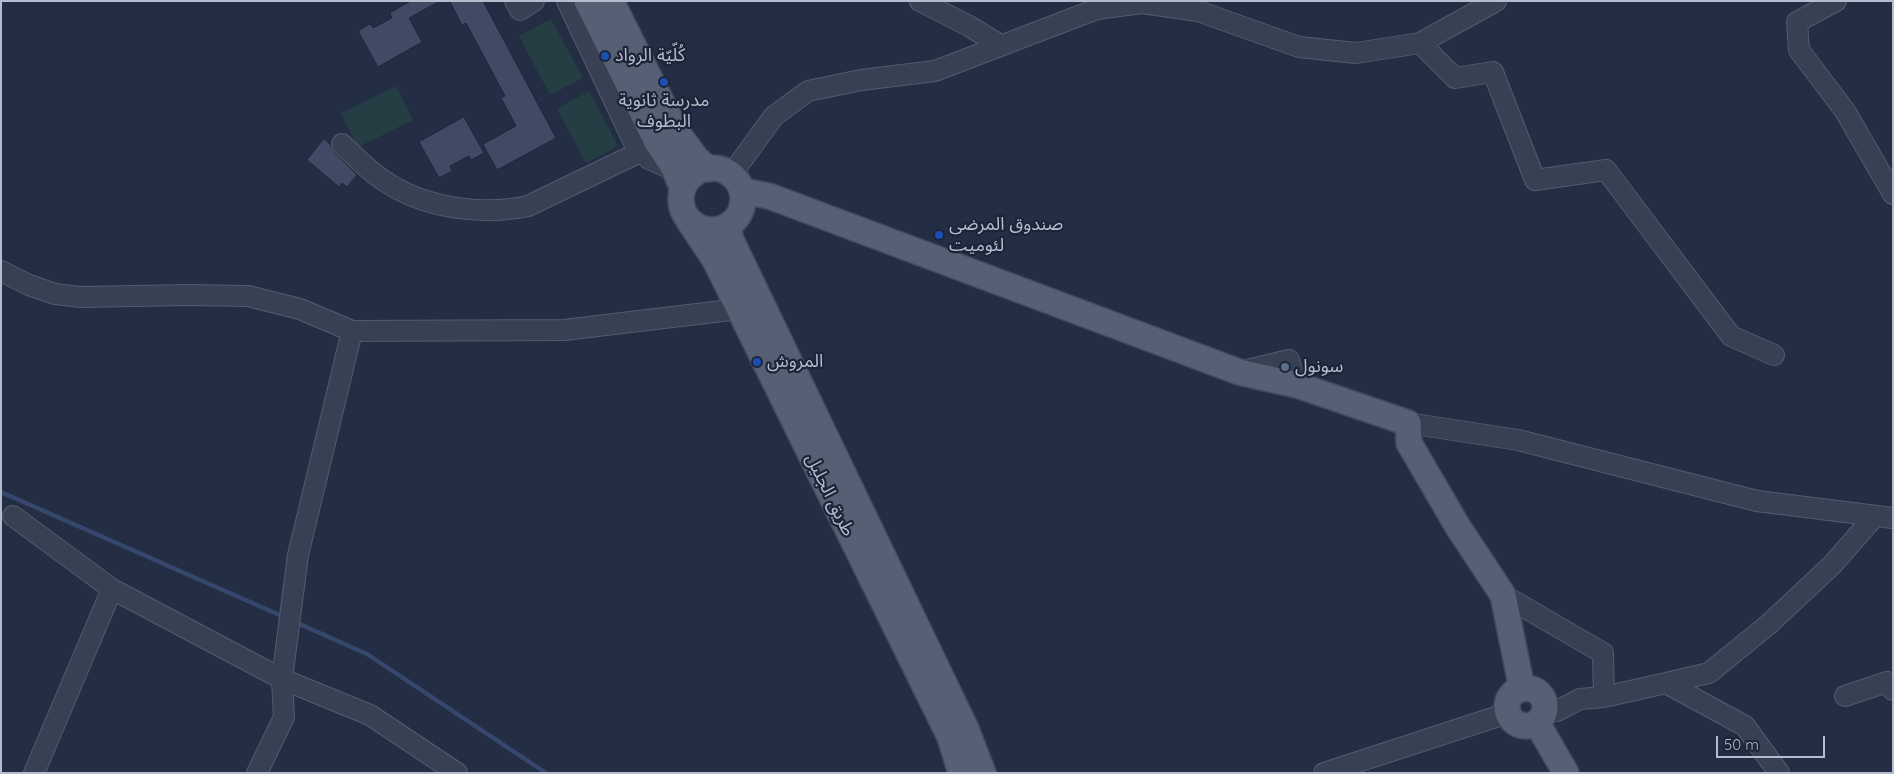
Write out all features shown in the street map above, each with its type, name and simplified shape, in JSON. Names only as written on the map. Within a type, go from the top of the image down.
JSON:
[{"type":"main road","points":[[587,1],[657,142],[679,180],[680,203],[683,213],[689,222],[698,228],[708,231],[728,227],[736,220],[743,202],[727,178],[692,174],[685,182],[679,180]]},
{"type":"main road","points":[[611,1],[676,131],[696,158],[727,178],[769,196],[1238,372],[1297,385],[1408,423],[1410,443],[1458,527],[1504,594],[1522,689]]},
{"type":"main road","name":"طريق الجليل","points":[[689,222],[715,260],[950,737],[961,773]]},
{"type":"main road","name":"طريق الجليل","points":[[728,227],[731,240],[962,720],[983,773]]},
{"type":"main road","points":[[1522,689],[1538,692],[1544,702],[1540,718],[1531,725],[1520,725],[1508,713],[1510,698],[1522,689]]},
{"type":"main road","points":[[1540,718],[1566,773]]},
{"type":"street","points":[[515,1],[520,10],[534,1]]},
{"type":"street","points":[[567,1],[640,152],[679,180]]},
{"type":"street","points":[[920,1],[969,26],[1000,45]]},
{"type":"street","points":[[727,178],[774,116],[808,91],[861,80],[935,71],[1097,9],[1142,3],[1181,4],[1299,48],[1356,53],[1420,43],[1496,1]]},
{"type":"street","points":[[1836,1],[1797,22],[1799,50],[1845,111],[1893,194]]},
{"type":"street","points":[[1420,43],[1455,78],[1493,72],[1535,180],[1606,170],[1731,336],[1774,355]]},
{"type":"street","points":[[342,144],[368,169],[399,190],[439,205],[468,210],[512,209],[528,206],[640,152]]},
{"type":"street","points":[[1,271],[29,285],[55,294],[81,297],[248,296],[300,309],[352,331],[564,330],[739,309]]},
{"type":"street","points":[[257,773],[284,717],[282,679],[298,555],[352,331]]},
{"type":"street","points":[[1408,423],[1518,440],[1757,500],[1884,517]]},
{"type":"street","points":[[14,516],[112,589],[282,679],[370,715],[457,773]]},
{"type":"street","points":[[1540,718],[1580,699],[1604,697],[1710,673],[1768,624],[1884,517]]},
{"type":"street","points":[[34,773],[112,589]]},
{"type":"street","points":[[1504,594],[1602,653],[1604,697]]},
{"type":"street","points":[[1845,696],[1887,682],[1893,690]]},
{"type":"street","points":[[1666,683],[1745,726],[1778,773]]},
{"type":"street","points":[[1324,773],[1508,713]]},
{"type":"green space","points":[[551,19],[583,78],[550,95],[519,36]]},
{"type":"green space","points":[[396,86],[413,120],[358,147],[341,113]]},
{"type":"green space","points":[[589,91],[618,146],[586,163],[557,109]]},
{"type":"building","points":[[411,1],[440,1],[409,18],[422,42],[378,67],[358,31],[370,24],[373,28],[392,18],[390,13]]},
{"type":"building","points":[[450,1],[483,1],[556,138],[497,170],[483,144],[516,126],[501,98],[505,96],[466,23],[462,25]]},
{"type":"building","points":[[464,117],[484,153],[471,160],[469,156],[450,166],[452,171],[439,178],[419,142]]},
{"type":"building","points":[[324,139],[357,175],[347,187],[342,183],[339,187],[307,160]]},
{"type":"waterway","points":[[1,492],[284,617]]},
{"type":"waterway","points":[[295,622],[367,654],[546,773]]},
{"type":"place","name":"كُلّيّة الرواد","points":[[605,56]]},
{"type":"place","name":"مدرسة ثانوية البطوف","points":[[664,82]]},
{"type":"place","name":"صندوق المرضى لئوميت","points":[[939,235]]},
{"type":"place","name":"المروش","points":[[757,362]]},
{"type":"place","name":"سونول","points":[[1285,367]]}]
